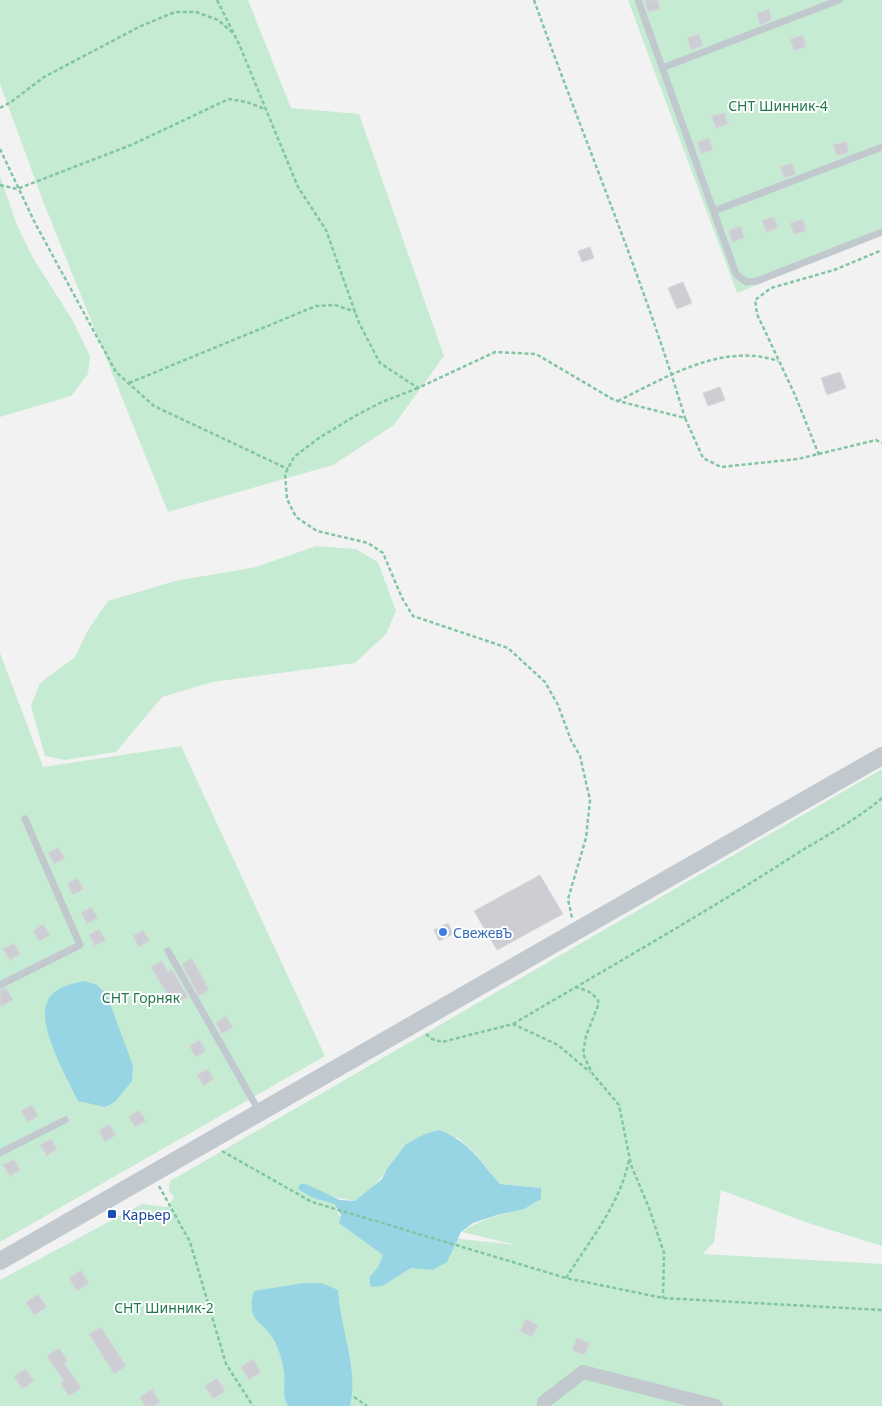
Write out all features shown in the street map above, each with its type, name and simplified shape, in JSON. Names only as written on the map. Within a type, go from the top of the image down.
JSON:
[{"type":"street","points":[[0,1261],[882,756]]},
{"type":"street","points":[[544,1406],[544,1402],[583,1372],[716,1406]]},
{"type":"lane","points":[[638,0],[736,274],[746,282],[757,281],[882,232]]},
{"type":"lane","points":[[662,68],[839,0]]},
{"type":"lane","points":[[714,211],[882,147]]},
{"type":"lane","points":[[0,985],[80,945],[24,819]]},
{"type":"lane","points":[[168,951],[260,1113]]},
{"type":"lane","points":[[0,1153],[66,1120]]},
{"type":"path","points":[[217,0],[267,110],[298,187],[326,230],[356,312],[380,363],[418,388]]},
{"type":"path","points":[[534,0],[600,182],[649,305],[662,350],[672,374],[684,418],[703,458],[721,467],[819,455],[876,440],[882,443]]},
{"type":"path","points":[[0,108],[44,78],[141,26],[175,12],[196,12],[218,20],[234,34]]},
{"type":"path","points":[[0,185],[17,188],[131,145],[229,99],[247,102],[267,110]]},
{"type":"path","points":[[0,149],[17,188],[116,372],[154,406],[288,469]]},
{"type":"path","points":[[819,455],[795,395],[757,314],[755,300],[770,288],[834,270],[882,250]]},
{"type":"path","points":[[129,383],[316,306],[335,305],[356,312]]},
{"type":"path","points":[[577,931],[570,914],[568,898],[586,838],[590,800],[580,756],[571,740],[558,705],[545,682],[508,648],[413,616],[402,598],[383,553],[368,543],[317,531],[296,517],[288,499],[285,474],[294,457],[319,438],[382,402],[418,388],[495,352],[536,354],[618,401],[684,418]]},
{"type":"path","points":[[618,401],[700,362],[761,355],[778,361]]},
{"type":"path","points":[[417,1023],[432,1039],[442,1042],[513,1024],[730,897],[838,828],[861,816],[882,798]]},
{"type":"path","points":[[575,987],[589,991],[596,996],[599,1003],[583,1045],[583,1054],[592,1074]]},
{"type":"path","points":[[513,1024],[558,1045],[592,1074],[620,1105],[630,1155],[664,1253],[663,1298]]},
{"type":"path","points":[[208,1142],[312,1202],[566,1278],[663,1298],[882,1310]]},
{"type":"path","points":[[566,1278],[612,1207],[626,1172],[630,1155]]},
{"type":"path","points":[[152,1175],[190,1242],[226,1364],[253,1406]]},
{"type":"path","points":[[354,1397],[367,1406]]},
{"type":"green space","points":[[0,0],[248,0],[291,108],[359,114],[444,356],[394,425],[333,465],[168,512],[43,201],[0,84]]},
{"type":"green space","name":"СНТ Шинник-4","points":[[628,0],[882,0],[882,234],[737,293]]},
{"type":"green space","points":[[0,176],[17,225],[33,258],[73,321],[90,356],[88,374],[71,396],[0,417]]},
{"type":"green space","points":[[316,546],[356,549],[378,562],[396,611],[386,634],[355,663],[212,682],[162,697],[116,752],[65,760],[45,756],[31,706],[40,683],[75,657],[88,630],[108,601],[175,581],[256,567]]},
{"type":"green space","name":"СНТ Горняк","points":[[0,653],[43,767],[181,746],[325,1056],[0,1242]]},
{"type":"green space","name":"СНТ Шинник-2","points":[[882,769],[882,1246],[805,1222],[721,1190],[714,1242],[703,1254],[882,1264],[882,1406],[0,1406],[0,1280],[142,1204],[168,1207],[174,1197],[169,1191],[170,1181]],"holes":[[[457,1137],[474,1152],[500,1184],[541,1188],[541,1199],[521,1208],[481,1221],[462,1232],[516,1245],[345,1227],[334,1204],[306,1184],[328,1196],[355,1201],[377,1182],[406,1144]]]},
{"type":"water","points":[[84,981],[97,985],[107,995],[133,1066],[132,1081],[115,1102],[105,1107],[78,1101],[60,1065],[46,1023],[45,1010],[51,996],[64,987]]},
{"type":"water","points":[[439,1130],[459,1140],[466,1146],[500,1184],[541,1188],[541,1199],[524,1209],[473,1223],[461,1232],[447,1262],[433,1270],[411,1268],[382,1286],[371,1287],[369,1278],[378,1267],[383,1255],[339,1223],[341,1215],[334,1204],[311,1197],[298,1189],[300,1184],[306,1184],[340,1200],[355,1201],[382,1179],[387,1169],[406,1144],[425,1134]]},
{"type":"water","points":[[304,1283],[321,1283],[338,1290],[351,1363],[352,1392],[350,1406],[288,1406],[286,1402],[283,1365],[279,1353],[271,1335],[254,1316],[252,1302],[254,1291]]},
{"type":"building","points":[[644,0],[658,0],[660,9],[648,12]]},
{"type":"building","points":[[769,9],[772,20],[760,25],[757,13]]},
{"type":"building","points":[[699,34],[703,46],[691,50],[687,38]]},
{"type":"building","points":[[803,35],[806,47],[794,51],[790,39]]},
{"type":"building","points":[[725,113],[728,124],[716,128],[712,116]]},
{"type":"building","points":[[709,138],[713,150],[701,154],[697,142]]},
{"type":"building","points":[[846,141],[849,152],[837,156],[833,145]]},
{"type":"building","points":[[792,163],[796,174],[784,178],[780,167]]},
{"type":"building","points":[[774,217],[778,228],[766,232],[762,220]]},
{"type":"building","points":[[803,219],[806,231],[794,234],[790,223]]},
{"type":"building","points":[[741,226],[744,238],[732,242],[729,230]]},
{"type":"building","points":[[590,247],[594,258],[582,262],[578,251]]},
{"type":"building","points":[[683,282],[692,303],[677,309],[668,288]]},
{"type":"building","points":[[840,372],[846,388],[827,395],[821,378]]},
{"type":"building","points":[[720,387],[725,400],[708,406],[703,393]]},
{"type":"building","points":[[58,847],[65,858],[54,864],[48,853]]},
{"type":"building","points":[[540,875],[563,914],[497,950],[474,911]]},
{"type":"building","points":[[77,878],[84,889],[73,895],[67,884]]},
{"type":"building","points":[[91,907],[98,918],[87,924],[81,913]]},
{"type":"building","name":"СвежевЪ","points":[[448,923],[453,934],[439,941],[434,930]]},
{"type":"building","points":[[43,924],[50,935],[39,941],[33,931]]},
{"type":"building","points":[[99,929],[106,940],[95,946],[89,935]]},
{"type":"building","points":[[143,930],[150,940],[139,947],[133,936]]},
{"type":"building","points":[[14,943],[20,954],[10,960],[3,949]]},
{"type":"building","points":[[192,958],[209,990],[199,996],[182,964]]},
{"type":"building","points":[[162,961],[168,972],[172,970],[188,997],[171,1006],[165,995],[167,994],[151,967]]},
{"type":"building","points":[[6,988],[13,1000],[0,1007],[0,990]]},
{"type":"building","points":[[226,1016],[233,1027],[222,1034],[216,1023]]},
{"type":"building","points":[[200,1040],[206,1051],[196,1057],[189,1046]]},
{"type":"building","points":[[208,1069],[214,1079],[204,1086],[197,1075]]},
{"type":"building","points":[[32,1105],[38,1116],[28,1122],[21,1111]]},
{"type":"building","points":[[139,1110],[146,1121],[135,1127],[129,1117]]},
{"type":"building","points":[[109,1124],[116,1135],[105,1142],[99,1130]]},
{"type":"building","points":[[51,1139],[57,1149],[47,1156],[40,1145]]},
{"type":"building","points":[[14,1159],[20,1170],[10,1176],[3,1165]]},
{"type":"building","points":[[81,1270],[89,1283],[77,1291],[69,1278]]},
{"type":"building","points":[[38,1294],[47,1307],[34,1315],[26,1302]]},
{"type":"building","points":[[526,1319],[538,1325],[532,1337],[520,1331]]},
{"type":"building","points":[[101,1327],[126,1366],[114,1374],[89,1334]]},
{"type":"building","points":[[577,1338],[590,1343],[584,1355],[572,1350]]},
{"type":"building","points":[[59,1348],[68,1361],[64,1363],[81,1388],[69,1396],[60,1383],[64,1381],[47,1356]]},
{"type":"building","points":[[253,1359],[261,1372],[249,1380],[241,1367]]},
{"type":"building","points":[[26,1369],[34,1381],[22,1389],[14,1376]]},
{"type":"building","points":[[217,1378],[225,1391],[213,1399],[205,1386]]},
{"type":"building","points":[[152,1389],[160,1402],[153,1406],[145,1406],[140,1397]]},
{"type":"place","name":"СвежевЪ","points":[[443,932]]},
{"type":"place","name":"Карьер","points":[[112,1214]]}]
